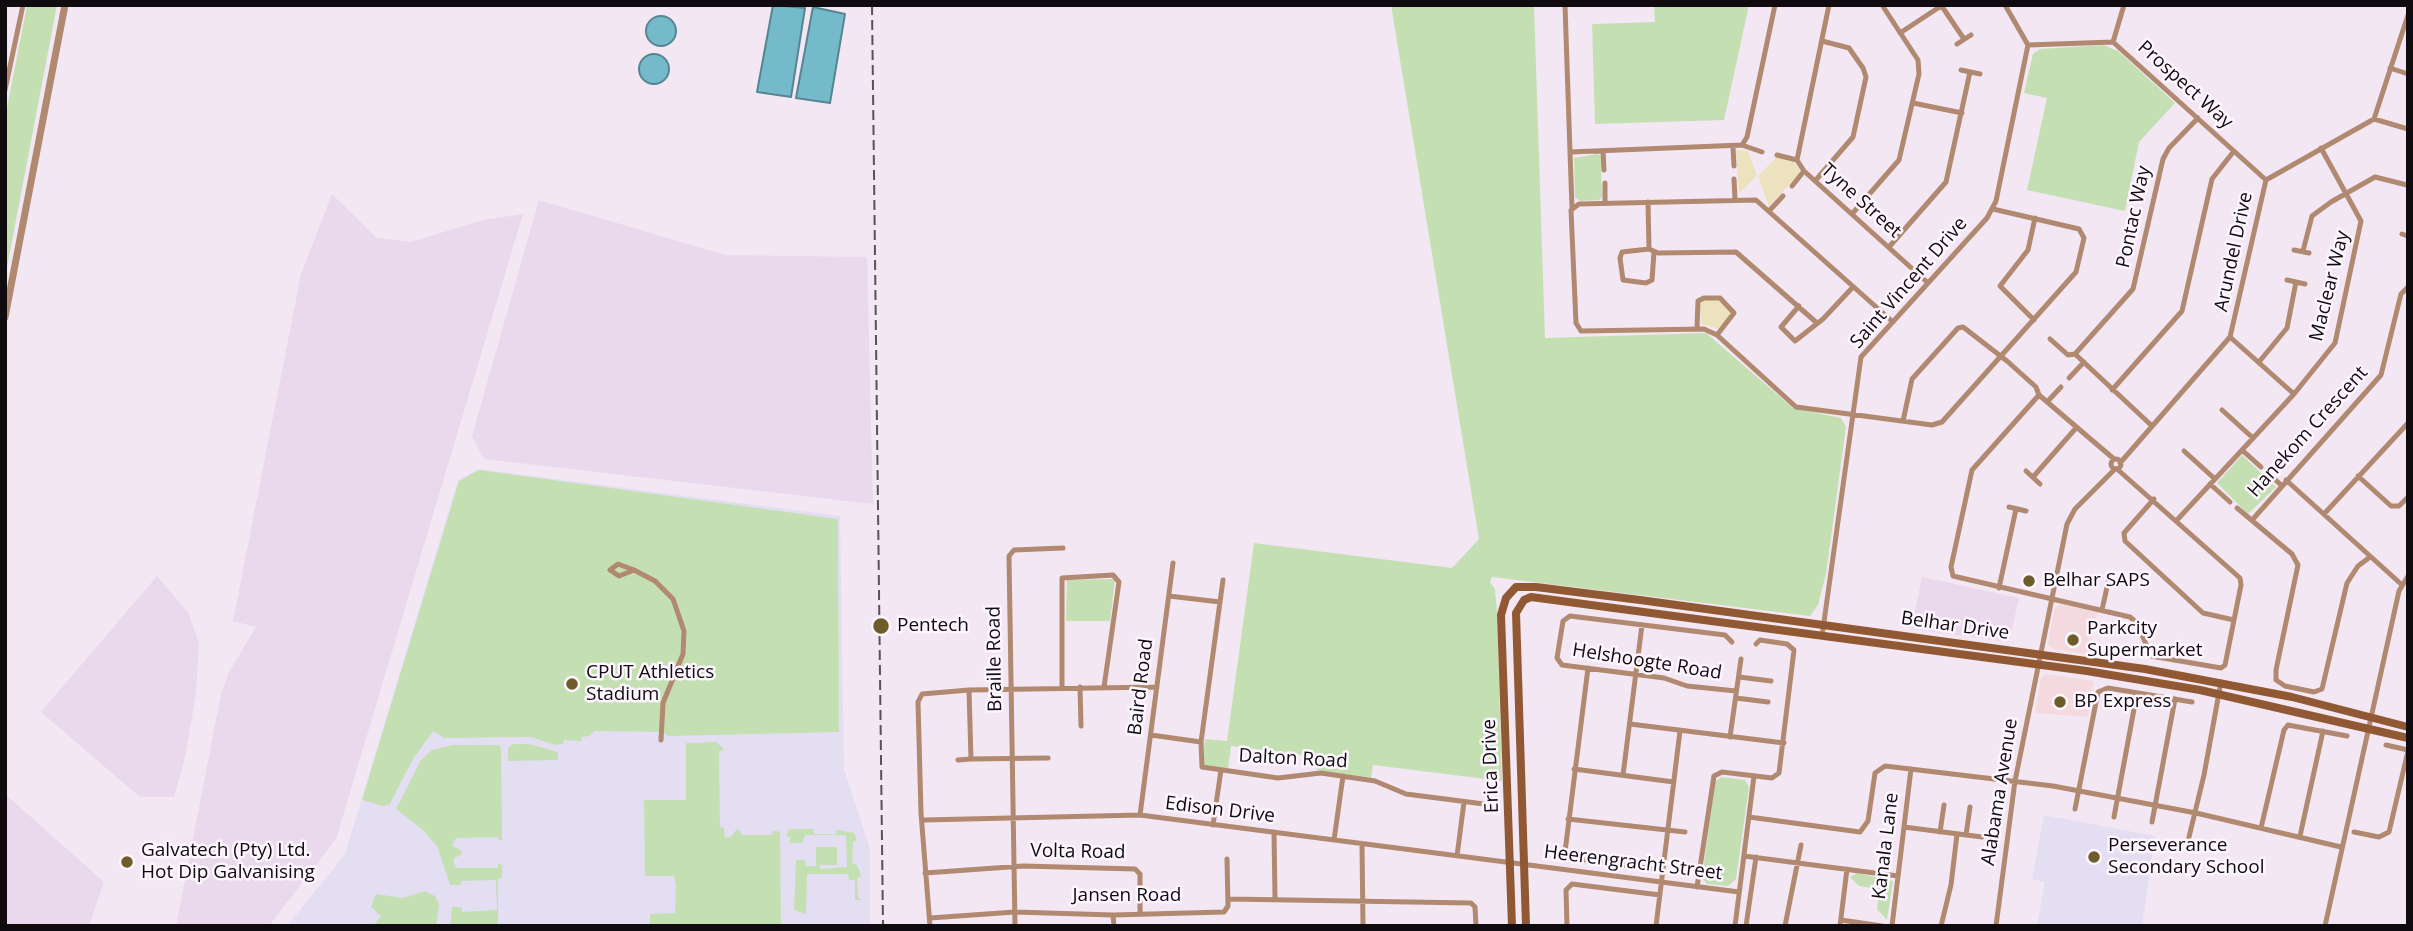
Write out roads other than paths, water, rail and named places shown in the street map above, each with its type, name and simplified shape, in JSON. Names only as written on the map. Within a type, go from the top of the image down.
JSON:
[{"type":"main road","name":"Belhar Drive","points":[[1503,605],[1516,587],[1525,586],[2040,654],[2221,682],[2408,727]]},
{"type":"main road","name":"Belhar Drive","points":[[1516,613],[1524,600],[1539,597],[2038,664],[2219,695],[2408,738]]},
{"type":"main road","name":"Erica Drive","points":[[1503,605],[1512,926]]},
{"type":"main road","name":"Erica Drive","points":[[1516,613],[1526,926]]},
{"type":"street","points":[[5,90],[23,5]]},
{"type":"street","points":[[5,317],[65,5]]},
{"type":"street","points":[[1565,5],[1578,329],[1585,332],[1697,328],[1717,335],[1796,407],[1932,425],[1942,422],[2075,275],[2084,238],[2076,227],[1993,209]]},
{"type":"street","points":[[1742,145],[1747,137],[1775,5]]},
{"type":"street","name":"Tyne Street","points":[[1797,160],[1829,5]]},
{"type":"street","points":[[1852,214],[1899,160],[1919,64],[1882,5]]},
{"type":"street","points":[[2005,5],[2028,45]]},
{"type":"street","points":[[2113,42],[2124,5]]},
{"type":"street","points":[[1900,33],[1941,6],[1964,39]]},
{"type":"street","points":[[2407,18],[2374,119],[2408,129]]},
{"type":"street","points":[[1957,44],[1971,35]]},
{"type":"street","points":[[1815,181],[1853,137],[1866,77],[1864,68],[1849,48],[1822,41]]},
{"type":"street","name":"Prospect Way","points":[[2028,45],[2113,42],[2266,180]]},
{"type":"street","name":"Saint Vincent Drive","points":[[1822,636],[1861,357],[1993,209],[2028,45]]},
{"type":"street","points":[[2390,68],[2408,74]]},
{"type":"street","points":[[1961,70],[1980,74]]},
{"type":"street","points":[[1889,247],[1946,182],[1970,72]]},
{"type":"street","points":[[1913,103],[1962,113]]},
{"type":"street","name":"Pontac Way","points":[[2075,354],[2133,289],[2163,159],[2169,148],[2198,118]]},
{"type":"street","name":"Arundel Drive","points":[[2038,664],[2070,516],[2230,337],[2266,180],[2374,119]]},
{"type":"street","points":[[1570,152],[1742,145],[1762,152]]},
{"type":"street","points":[[1733,147],[1734,166]]},
{"type":"street","name":"Maclear Way","points":[[2177,520],[2294,394],[2336,343],[2361,225],[2347,193],[2321,148]]},
{"type":"street","points":[[1604,151],[1604,170]]},
{"type":"street","points":[[2112,390],[2182,311],[2212,179],[2234,151]]},
{"type":"street","name":"Tyne Street","points":[[1777,155],[1797,160],[1804,171],[1928,283]]},
{"type":"street","name":"Tyne Street","points":[[1792,186],[1804,171]]},
{"type":"street","points":[[2294,250],[2306,252],[2312,216],[2375,177],[2407,186]]},
{"type":"street","points":[[1734,179],[1735,199]]},
{"type":"street","points":[[1605,183],[1605,203]]},
{"type":"street","points":[[1770,210],[1783,196]]},
{"type":"street","points":[[1572,208],[1577,205],[1605,203],[1756,200],[1893,322]]},
{"type":"street","points":[[1648,202],[1651,251],[1652,280],[1646,283],[1623,280],[1620,258],[1622,252],[1651,251],[1735,252],[1816,323]]},
{"type":"street","points":[[2034,320],[2000,286],[2028,250],[2035,218]]},
{"type":"street","points":[[2287,280],[2305,284]]},
{"type":"street","points":[[2259,362],[2287,327],[2296,282]]},
{"type":"street","points":[[1799,306],[1782,325],[1782,330],[1790,338],[1797,340],[1853,287]]},
{"type":"street","name":"Hanekom Crescent","points":[[2253,519],[2381,375],[2401,295],[2408,287]]},
{"type":"street","points":[[1697,328],[1698,301],[1704,298],[1720,298],[1734,313],[1717,335]]},
{"type":"street","points":[[1903,421],[1910,383],[1958,328],[1968,328],[2036,387],[2039,395],[2240,578],[2225,665],[2216,668],[2151,656],[2134,619],[1956,578],[1951,567],[1975,464],[2039,395]]},
{"type":"street","points":[[2230,337],[2294,394]]},
{"type":"street","points":[[2050,338],[2067,355],[2075,354],[2151,425]]},
{"type":"street","points":[[2069,378],[2084,362]]},
{"type":"street","points":[[2047,402],[2061,387]]},
{"type":"street","points":[[2222,410],[2253,438]]},
{"type":"street","points":[[2324,514],[2408,423]]},
{"type":"street","points":[[2033,477],[2076,428]]},
{"type":"street","points":[[2242,450],[2261,467]]},
{"type":"street","points":[[2183,451],[2216,479]]},
{"type":"street","points":[[2026,471],[2040,484]]},
{"type":"street","points":[[2267,473],[2281,485]]},
{"type":"street","points":[[2358,476],[2391,506],[2399,506],[2408,497]]},
{"type":"street","points":[[2286,480],[2401,584]]},
{"type":"street","points":[[2210,484],[2230,502]]},
{"type":"street","points":[[2154,499],[2124,533],[2124,541],[2203,613],[2234,620]]},
{"type":"street","points":[[1999,588],[2012,508],[2026,511]]},
{"type":"street","name":"Hanekom Crescent","points":[[2237,508],[2292,554],[2298,565],[2276,670],[2276,680],[2285,686],[2314,692],[2322,689],[2347,583],[2358,566],[2370,556]]},
{"type":"street","name":"Braille Road","points":[[1015,926],[1009,556],[1014,550],[1063,548]]},
{"type":"street","name":"Baird Road","points":[[1140,816],[1173,563]]},
{"type":"street","points":[[634,570],[665,589],[677,607],[684,631],[683,654],[663,703],[661,740]]},
{"type":"street","points":[[1062,688],[1062,578],[1113,575],[1119,582],[1104,687]]},
{"type":"street","points":[[2325,926],[2401,584],[2408,576]]},
{"type":"street","points":[[2102,610],[2109,578]]},
{"type":"street","points":[[1151,735],[1201,742],[1223,580]]},
{"type":"street","points":[[1169,596],[1220,602]]},
{"type":"street","name":"Helshoogte Road","points":[[1642,625],[1573,616],[1566,618],[1557,658],[1559,663],[1636,675],[1768,702]]},
{"type":"street","points":[[1623,775],[1642,625],[1726,635],[1732,642]]},
{"type":"street","points":[[1698,887],[1713,777],[1722,772],[1754,776],[1777,775],[1794,650],[1787,644],[1760,640],[1756,644]]},
{"type":"street","points":[[1730,737],[1741,659]]},
{"type":"street","name":"Alabama Avenue","points":[[1996,926],[2015,781],[2038,664]]},
{"type":"street","points":[[1588,668],[1565,851],[1569,857],[1662,870]]},
{"type":"street","points":[[1739,677],[1771,681]]},
{"type":"street","points":[[2189,837],[2221,682]]},
{"type":"street","points":[[1080,687],[1081,726]]},
{"type":"street","points":[[930,926],[924,820],[921,813],[918,700],[929,691],[1157,687]]},
{"type":"street","points":[[2075,808],[2096,696],[2102,689],[2192,702]]},
{"type":"street","points":[[969,690],[971,759]]},
{"type":"street","points":[[2113,817],[2137,692]]},
{"type":"street","points":[[2152,822],[2175,699]]},
{"type":"street","points":[[1630,724],[1783,743]]},
{"type":"street","points":[[2261,828],[2284,730],[2288,725],[2347,736]]},
{"type":"street","points":[[2300,836],[2323,731]]},
{"type":"street","points":[[1656,926],[1680,732]]},
{"type":"street","name":"Dalton Road","points":[[1201,742],[1200,765],[1221,770],[1278,778],[1313,772],[1375,781],[1406,794],[1484,804]]},
{"type":"street","points":[[2354,832],[2379,837],[2387,834],[2404,783],[2408,751],[2386,745]]},
{"type":"street","points":[[958,760],[1048,758]]},
{"type":"street","points":[[1749,817],[1860,832],[1867,826],[1876,771],[1885,766],[2078,791],[2196,813],[2341,847]]},
{"type":"street","points":[[1574,769],[1674,782]]},
{"type":"street","name":"Kanala Lane","points":[[1892,926],[1911,769]]},
{"type":"street","points":[[1213,825],[1221,770]]},
{"type":"street","points":[[1334,840],[1343,776]]},
{"type":"street","points":[[1735,926],[1754,776]]},
{"type":"street","points":[[1457,856],[1464,802]]},
{"type":"street","points":[[1940,832],[1944,805]]},
{"type":"street","points":[[1966,835],[1969,807]]},
{"type":"street","name":"Edison Drive","points":[[924,820],[1140,816],[1510,863]]},
{"type":"street","points":[[1568,819],[1685,832]]},
{"type":"street","points":[[1904,828],[1982,837]]},
{"type":"street","points":[[1274,832],[1275,898]]},
{"type":"street","points":[[1941,926],[1951,885],[1957,834]]},
{"type":"street","points":[[1363,844],[1363,926]]},
{"type":"street","points":[[1785,926],[1801,845]]},
{"type":"street","points":[[1744,856],[1898,876]]},
{"type":"street","points":[[1746,926],[1756,857]]},
{"type":"street","points":[[1227,859],[1228,899],[1471,903],[1475,907],[1476,926]]},
{"type":"street","name":"Heerengracht Street","points":[[1510,863],[1739,892]]},
{"type":"street","points":[[925,873],[1014,866]]},
{"type":"street","name":"Volta Road","points":[[1014,866],[1137,870],[1140,874],[1140,914]]},
{"type":"street","points":[[1847,870],[1840,923],[1882,926]]},
{"type":"street","points":[[1567,926],[1566,890],[1572,884],[1660,895]]},
{"type":"street","name":"Jansen Road","points":[[930,918],[1015,912],[1114,915],[1219,913],[1226,910],[1228,899]]},
{"type":"street","points":[[1114,915],[1114,926]]},
{"type":"water","points":[[773,5],[805,8],[791,97],[757,92]]},
{"type":"water","points":[[813,7],[845,14],[830,103],[796,98]]},
{"type":"water","points":[[661,16],[667,17],[675,25],[675,37],[667,45],[661,46],[655,45],[647,37],[646,31],[647,25],[655,17]]},
{"type":"water","points":[[654,54],[660,55],[668,63],[668,75],[660,83],[654,84],[648,83],[640,75],[639,69],[640,63],[648,55]]},
{"type":"railway","points":[[872,5],[883,926]]},
{"type":"place","name":"Belhar SAPS","points":[[2029,581]]},
{"type":"place","name":"Pentech","points":[[881,626]]},
{"type":"place","name":"Parkcity Supermarket","points":[[2073,640]]},
{"type":"place","name":"CPUT Athletics Stadium","points":[[572,684]]},
{"type":"place","name":"BP Express","points":[[2060,702]]},
{"type":"place","name":"Perseverance Secondary School","points":[[2094,857]]},
{"type":"place","name":"Galvatech (Pty) Ltd. Hot Dip Galvanising","points":[[127,862]]}]
